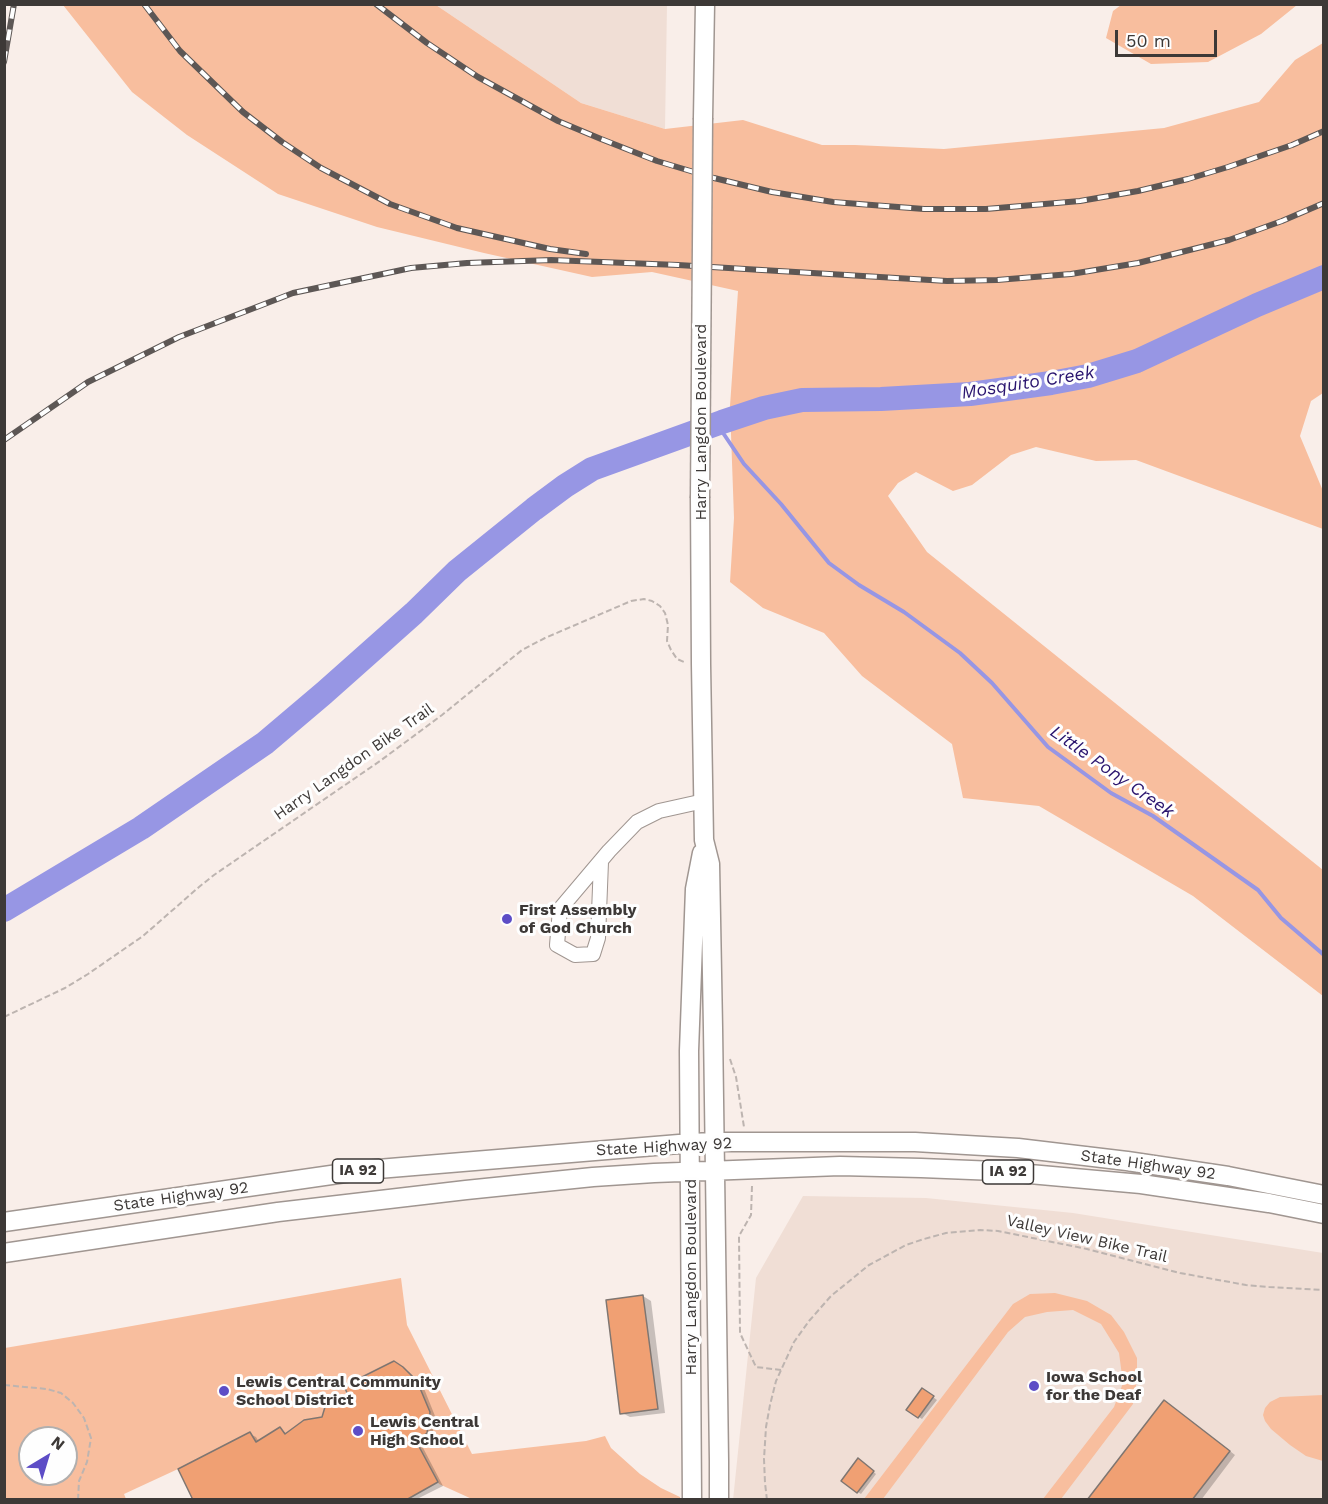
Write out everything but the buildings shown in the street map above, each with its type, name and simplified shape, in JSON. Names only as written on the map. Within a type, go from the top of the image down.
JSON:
[{"type":"main road","name":"Harry Langdon Boulevard","points":[[692,1500],[689,1051],[695,889],[704,840],[700,498],[705,4]]},
{"type":"main road","name":"Harry Langdon Boulevard","points":[[704,840],[710,864],[719,1500]]},
{"type":"main road","name":"State Highway 92","points":[[4,1222],[366,1170],[714,1142],[915,1142],[1018,1148],[1228,1176],[1323,1195]]},
{"type":"main road","name":"State Highway 92","points":[[4,1253],[302,1209],[593,1177],[840,1166],[1033,1174],[1141,1184],[1269,1203],[1323,1214]]},
{"type":"lane","points":[[601,862],[598,938],[593,954],[575,955],[557,945],[560,909],[609,851],[637,822],[659,811],[704,801]]},
{"type":"path","name":"Harry Langdon Bike Trail","points":[[4,1017],[65,988],[143,936],[214,875],[380,761],[442,715],[522,650],[545,638],[632,601],[644,599],[660,606],[665,614],[668,625],[667,641],[677,659],[686,663],[701,664]]},
{"type":"path","points":[[752,1170],[751,1215],[739,1236],[740,1334],[756,1367],[781,1370]]},
{"type":"path","name":"Valley View Bike Trail","points":[[767,1500],[764,1459],[766,1427],[776,1381],[794,1342],[809,1321],[843,1285],[869,1265],[906,1245],[946,1233],[998,1231],[1180,1273],[1269,1287],[1323,1290]]},
{"type":"path","points":[[4,1385],[47,1389],[61,1393],[73,1403],[84,1418],[91,1438],[87,1462],[79,1481],[78,1500]]},
{"type":"shaded area","points":[[63,5],[436,5],[581,103],[665,129],[743,120],[822,145],[944,149],[1164,128],[1259,102],[1295,60],[1323,43],[1323,393],[1311,401],[1300,436],[1323,491],[1323,529],[1136,460],[1096,461],[1036,447],[1011,455],[972,485],[953,491],[916,472],[898,483],[888,496],[927,552],[1323,870],[1323,996],[1193,896],[1039,806],[963,798],[952,744],[862,676],[824,633],[763,608],[730,582],[734,518],[730,406],[738,291],[652,272],[592,277],[377,227],[278,194],[187,135],[132,92]]},
{"type":"shaded area","points":[[436,5],[667,5],[665,129],[581,103]]},
{"type":"shaded area","points":[[1121,5],[1297,5],[1261,34],[1208,62],[1151,64],[1106,38],[1113,11]]},
{"type":"shaded area","name":"Iowa School for the Deaf","points":[[803,1196],[926,1198],[1073,1213],[1323,1253],[1323,1499],[733,1500],[756,1278]]},
{"type":"shaded area","name":"Lewis Central Community School District","points":[[401,1278],[407,1325],[472,1454],[586,1441],[605,1436],[611,1448],[640,1474],[680,1499],[472,1499],[439,1484],[416,1441],[429,1412],[417,1381],[394,1361],[344,1387],[348,1395],[325,1407],[322,1417],[304,1420],[285,1435],[280,1427],[256,1442],[250,1432],[124,1494],[126,1499],[5,1500],[5,1348]]},
{"type":"shaded area","points":[[1055,1293],[1087,1301],[1111,1315],[1124,1332],[1137,1358],[1137,1379],[1133,1404],[1061,1499],[1043,1499],[1114,1407],[1123,1383],[1119,1353],[1101,1324],[1073,1310],[1025,1317],[1008,1332],[883,1499],[864,1499],[1013,1304],[1030,1294]]},
{"type":"shaded area","points":[[1324,1395],[1323,1461],[1306,1456],[1290,1445],[1271,1429],[1263,1415],[1270,1402],[1280,1397]]},
{"type":"waterway","name":"Mosquito Creek","points":[[4,910],[141,828],[265,743],[414,613],[457,571],[534,509],[592,469],[764,408],[802,400],[881,399],[970,394],[1088,376],[1137,361],[1257,305],[1324,277]]},
{"type":"waterway","name":"Little Pony Creek","points":[[717,424],[744,464],[781,504],[829,563],[859,585],[904,612],[960,653],[992,683],[1048,747],[1111,793],[1153,816],[1258,890],[1281,918],[1324,955]]},
{"type":"railway","points":[[4,62],[14,4]]},
{"type":"railway","points":[[144,4],[180,51],[243,112],[321,168],[390,204],[457,228],[550,249],[586,254]]},
{"type":"railway","points":[[376,4],[427,43],[478,77],[558,121],[657,161],[714,178],[772,192],[833,202],[924,209],[986,209],[1080,201],[1188,179],[1292,145],[1324,131]]},
{"type":"railway","points":[[4,440],[88,382],[179,337],[293,293],[411,268],[551,260],[947,281],[997,280],[1071,274],[1138,263],[1229,240],[1324,203]]},
{"type":"place","name":"First Assembly of God Church","points":[[507,919]]},
{"type":"place","name":"Iowa School for the Deaf","points":[[1034,1386]]},
{"type":"place","name":"Lewis Central Community School District","points":[[224,1391]]},
{"type":"place","name":"Lewis Central High School","points":[[358,1431]]}]
